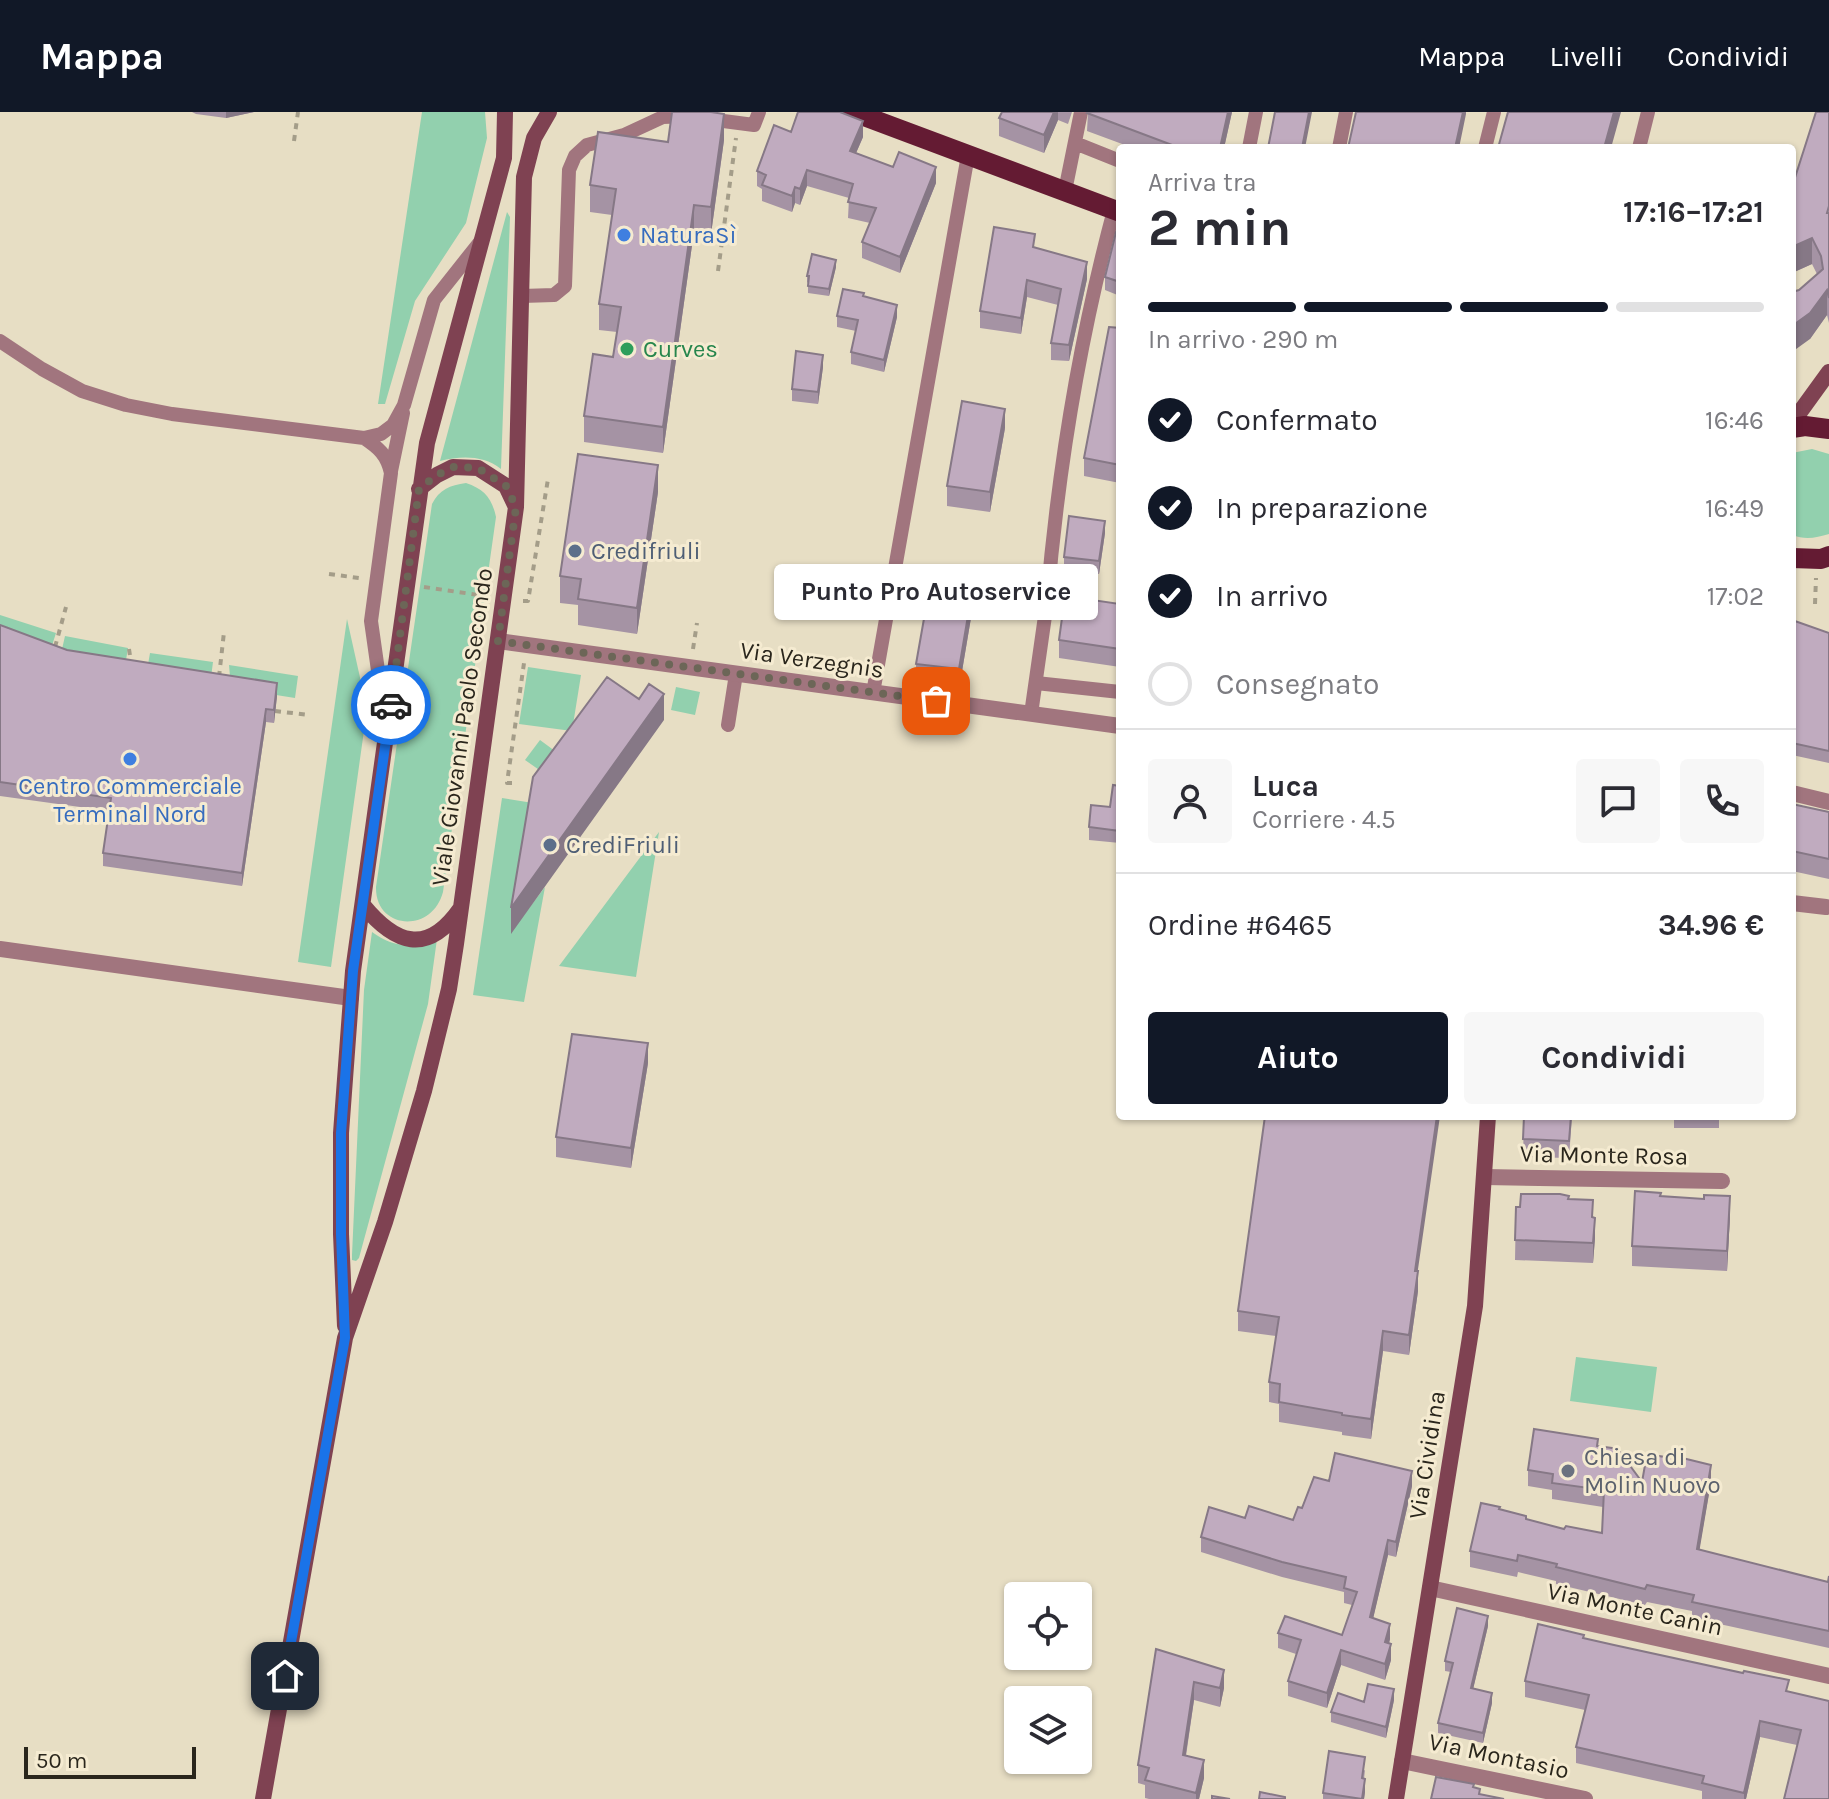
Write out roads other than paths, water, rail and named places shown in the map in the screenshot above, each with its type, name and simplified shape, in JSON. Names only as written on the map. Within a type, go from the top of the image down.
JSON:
[{"type":"main road","name":"Viale Giovanni Paolo Secondo","points":[[345,1338],[341,1133],[351,998],[363,905],[427,443],[504,158],[505,112]]},
{"type":"main road","name":"Viale Giovanni Paolo Secondo","points":[[263,1799],[345,1338],[385,1222],[424,1091],[449,989],[516,507],[524,177],[534,138],[549,112]]},
{"type":"main road","points":[[853,112],[886,118],[968,155],[1116,211]]},
{"type":"main road","points":[[1796,419],[1829,372]]},
{"type":"main road","points":[[1796,425],[1829,429]]},
{"type":"main road","points":[[419,489],[453,467],[478,468],[506,486],[516,507]]},
{"type":"main road","points":[[1796,559],[1829,556]]},
{"type":"main road","points":[[363,905],[380,926],[395,936],[414,940],[435,935],[451,922],[462,906]]},
{"type":"main road","name":"Via Cividina","points":[[1396,1799],[1475,1306],[1488,1120]]},
{"type":"street","name":"Via Verzegnis","points":[[498,641],[1116,725]]},
{"type":"street","points":[[1796,794],[1829,802]]},
{"type":"street","points":[[1796,903],[1826,907]]},
{"type":"street","points":[[0,949],[351,998]]},
{"type":"street","name":"Via Monte Rosa","points":[[1485,1177],[1722,1181]]},
{"type":"street","name":"Via Monte Canin","points":[[1430,1588],[1829,1676]]},
{"type":"street","name":"Via Montasio","points":[[1402,1761],[1585,1799]]},
{"type":"lane","points":[[1065,191],[1081,112]]},
{"type":"lane","points":[[1250,144],[1256,112]]},
{"type":"lane","points":[[1340,144],[1346,112]]},
{"type":"lane","points":[[1486,144],[1494,112]]},
{"type":"lane","points":[[1640,144],[1648,112]]},
{"type":"lane","points":[[522,296],[554,295],[565,286],[569,170],[575,156],[587,145],[624,135],[663,117],[680,115],[751,120]]},
{"type":"lane","points":[[1075,143],[1116,159]]},
{"type":"lane","points":[[873,693],[968,155]]},
{"type":"lane","points":[[1031,714],[1047,602],[1054,524],[1091,294],[1116,214]]},
{"type":"lane","points":[[387,738],[371,621],[391,473],[404,405],[434,300],[485,235]]},
{"type":"lane","points":[[0,341],[82,391],[126,405],[172,414],[364,438],[381,434],[393,425],[404,405]]},
{"type":"lane","points":[[364,438],[388,459],[391,473]]},
{"type":"lane","points":[[1047,602],[1091,607]]},
{"type":"lane","points":[[728,725],[736,674]]},
{"type":"lane","points":[[1036,683],[1116,692]]},
{"type":"place","name":"NaturaSì","points":[[624,235]]},
{"type":"place","name":"Curves","points":[[627,349]]},
{"type":"place","name":"Credifriuli","points":[[575,551]]},
{"type":"place","name":"Punto Pro Autoservice","points":[[936,701]]},
{"type":"place","name":"Centro Commerciale Terminal Nord","points":[[130,759]]},
{"type":"place","name":"CrediFriuli","points":[[550,845]]},
{"type":"place","name":"Chiesa di Molin Nuovo","points":[[1568,1471]]}]
